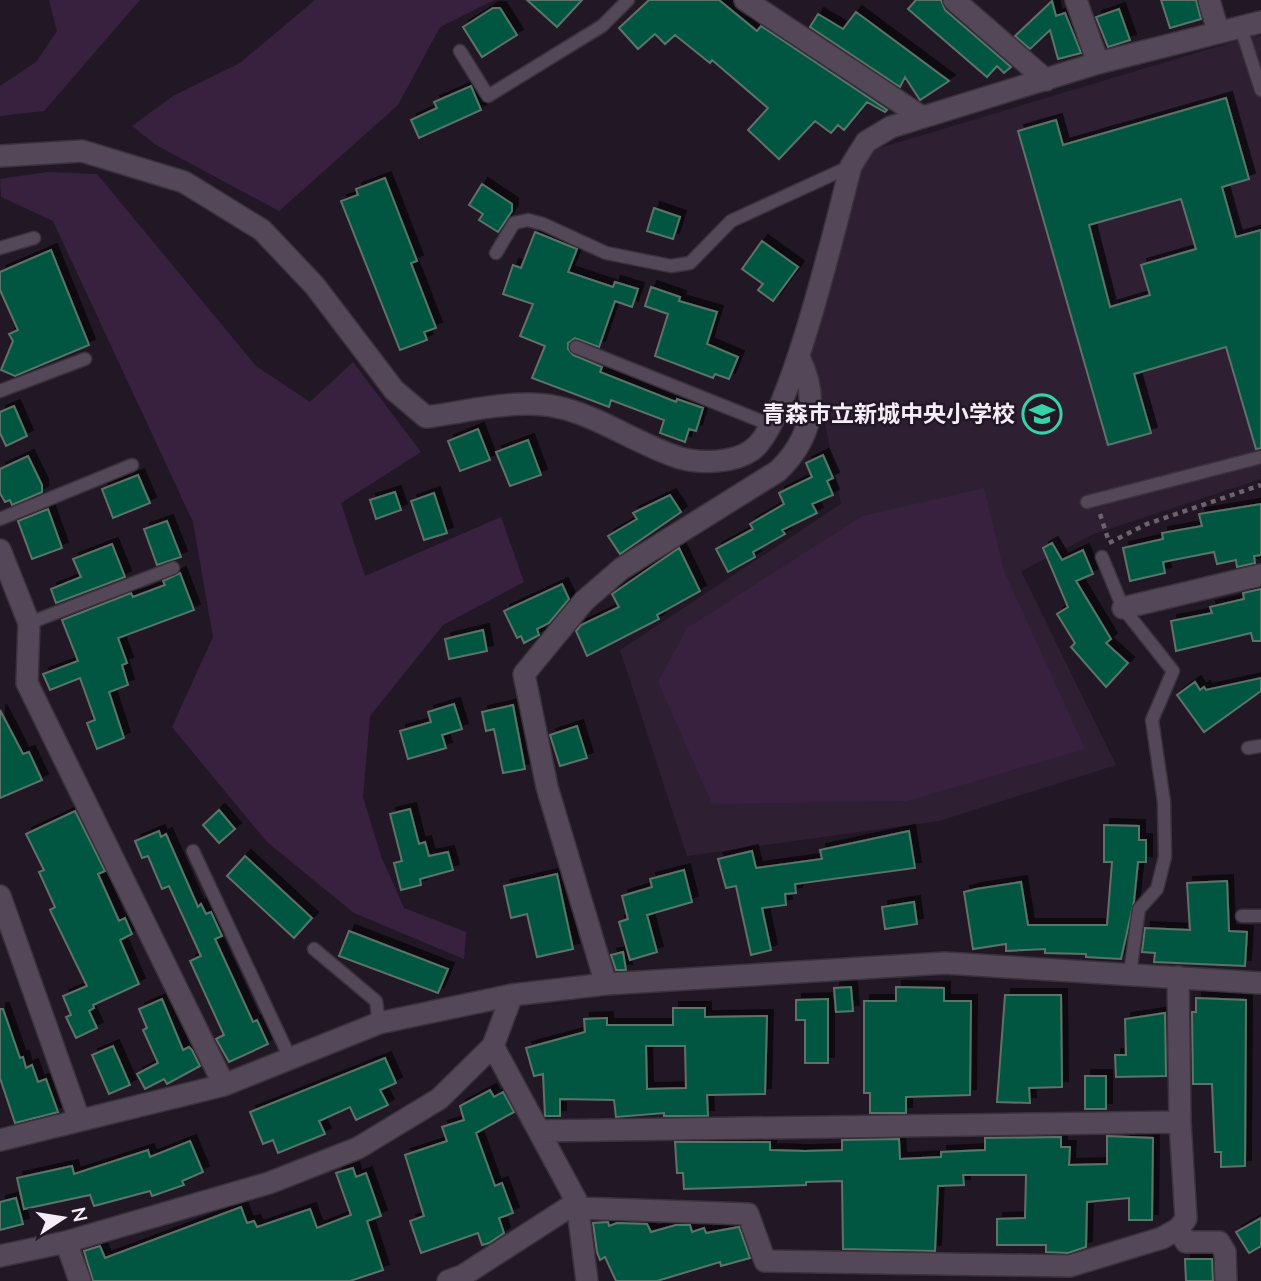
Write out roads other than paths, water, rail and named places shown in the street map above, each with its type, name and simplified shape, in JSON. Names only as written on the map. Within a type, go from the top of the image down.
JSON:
[{"type":"street","points":[[745,0],[922,117]]},
{"type":"street","points":[[954,0],[1046,80]]},
{"type":"street","points":[[1076,0],[1098,63]]},
{"type":"street","points":[[1209,0],[1218,31]]},
{"type":"street","points":[[0,156],[82,151],[184,182],[195,188],[262,230],[315,286],[394,390],[426,417],[534,403],[560,407],[681,458],[709,463],[753,450],[771,425],[799,357],[851,166],[866,142],[891,127],[1098,63],[1251,24]]},
{"type":"street","points":[[606,984],[547,787],[524,674],[584,601],[621,569],[778,471],[797,453],[809,423],[809,377],[799,357]]},
{"type":"street","points":[[0,550],[29,623],[27,682],[224,1085]]},
{"type":"street","points":[[1123,608],[1261,575]]},
{"type":"street","points":[[0,896],[79,1119]]},
{"type":"street","points":[[0,1140],[224,1085],[379,1023],[512,995],[606,984],[945,963],[1261,983]]},
{"type":"street","points":[[448,1281],[462,1276],[578,1205],[748,1213],[765,1261],[1070,1266],[1162,1238],[1178,1230],[1186,1219],[1180,1122],[1178,977]]},
{"type":"street","points":[[0,1256],[66,1242],[268,1183],[358,1148],[439,1099],[493,1046],[512,995]]},
{"type":"street","points":[[493,1046],[578,1205],[587,1281]]},
{"type":"street","points":[[540,1131],[1180,1122]]},
{"type":"street","points":[[1178,1230],[1186,1242],[1219,1242],[1225,1252],[1226,1281]]},
{"type":"street","points":[[66,1242],[80,1281]]},
{"type":"lane","points":[[460,51],[488,96],[602,26],[628,0]]},
{"type":"lane","points":[[1251,24],[1261,90]]},
{"type":"lane","points":[[496,253],[514,223],[527,220],[606,253],[671,266],[690,263],[731,221],[851,166]]},
{"type":"lane","points":[[0,248],[34,239]]},
{"type":"lane","points":[[576,347],[771,425]]},
{"type":"lane","points":[[0,391],[85,359]]},
{"type":"lane","points":[[1091,500],[1261,457]]},
{"type":"lane","points":[[0,519],[132,465]]},
{"type":"lane","points":[[1102,557],[1123,608],[1173,671],[1152,720],[1164,802],[1165,857],[1157,889],[1139,909],[1130,973]]},
{"type":"lane","points":[[29,623],[173,568]]},
{"type":"lane","points":[[193,851],[290,1060]]},
{"type":"lane","points":[[1242,916],[1261,916]]},
{"type":"lane","points":[[314,949],[376,1001],[379,1023]]},
{"type":"place","name":"青森市立新城中央小学校","points":[[1042,414]]}]
